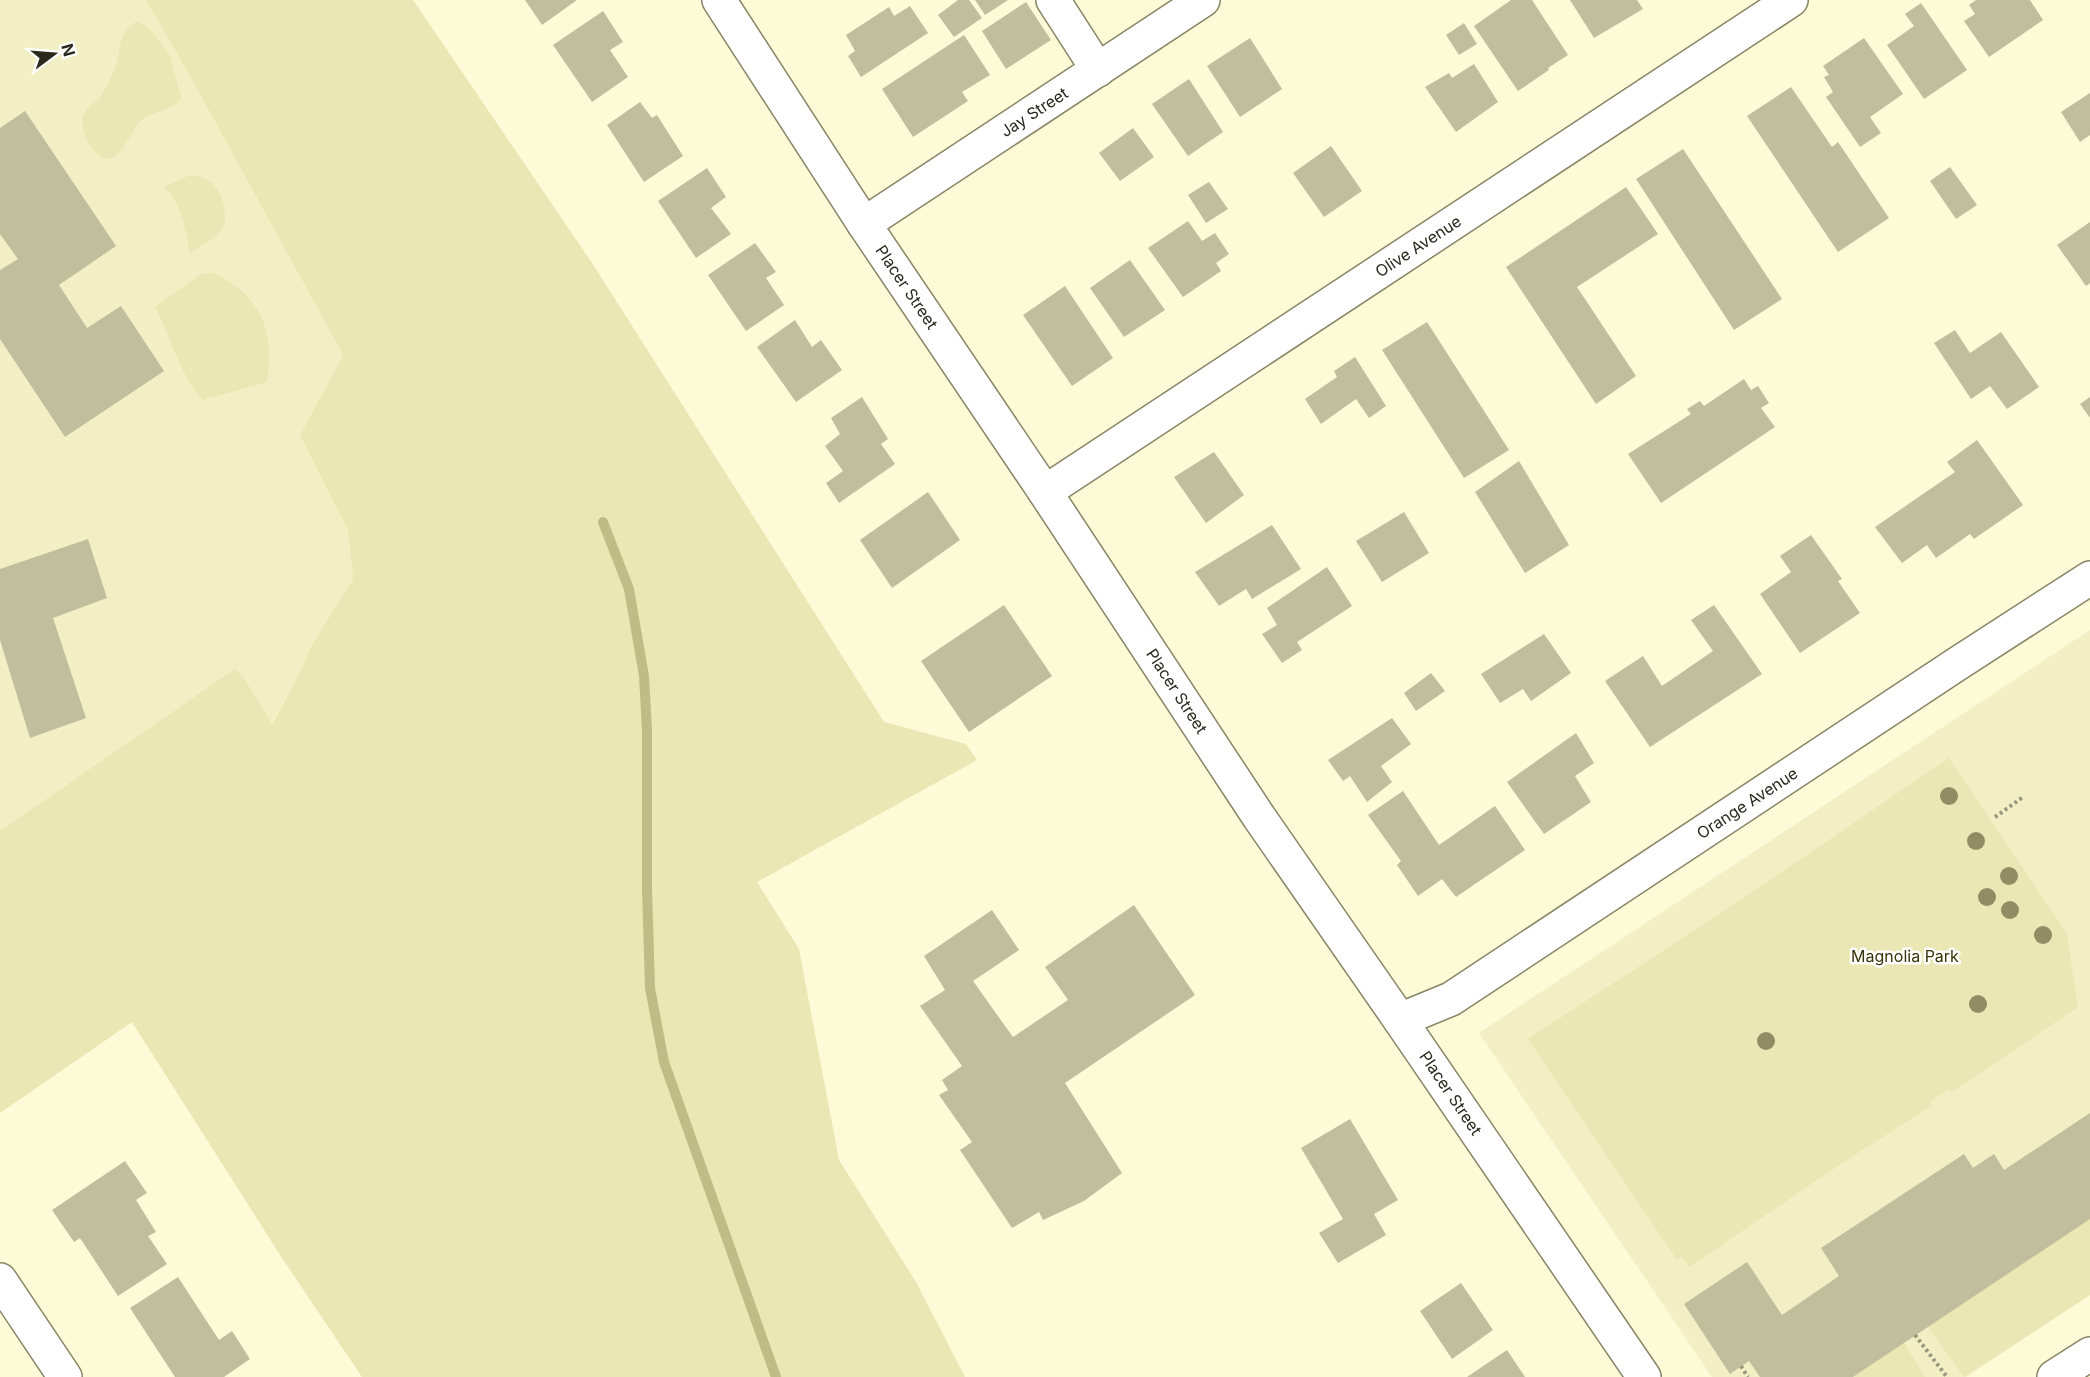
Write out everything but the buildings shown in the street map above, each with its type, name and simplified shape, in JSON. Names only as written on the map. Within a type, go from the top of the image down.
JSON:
[{"type":"street","name":"Placer Street","points":[[719,0],[864,224],[1045,492],[1259,817],[1644,1377]]},
{"type":"street","points":[[1053,0],[1098,70]]},
{"type":"street","name":"Jay Street","points":[[864,224],[1203,0]]},
{"type":"street","name":"Olive Avenue","points":[[1045,492],[1791,0]]},
{"type":"street","name":"Orange Avenue","points":[[1400,1020],[1451,999],[2090,578]]},
{"type":"street","points":[[0,1280],[65,1377]]},
{"type":"street","points":[[2054,1377],[2090,1354]]},
{"type":"path","points":[[1995,817],[2023,797]]},
{"type":"path","points":[[1915,1335],[1947,1377]]},
{"type":"path","points":[[1741,1366],[1748,1377]]},
{"type":"shaded area","points":[[0,0],[146,0],[343,355],[300,435],[348,530],[353,579],[313,643],[293,686],[271,724],[251,938],[0,1113]]},
{"type":"shaded area","points":[[2090,630],[2090,1295],[1966,1377],[1712,1377],[1479,1033]]},
{"type":"green space","points":[[146,0],[413,0],[592,263],[884,722],[966,744],[977,760],[757,882],[799,949],[839,1160],[916,1282],[965,1377],[362,1377],[282,1258],[132,1022],[0,1113],[0,831],[235,669],[244,678],[272,724],[313,643],[353,579],[348,530],[300,435],[343,355]]},
{"type":"green space","points":[[136,21],[149,28],[170,56],[181,97],[174,106],[141,121],[122,149],[106,159],[91,147],[83,129],[83,117],[106,88],[117,62],[122,38]]},
{"type":"green space","points":[[194,175],[208,180],[217,190],[225,209],[225,219],[218,233],[190,253],[179,209],[164,187]]},
{"type":"green space","points":[[215,273],[231,282],[254,304],[266,331],[269,363],[267,382],[203,400],[188,380],[155,307],[201,274]]},
{"type":"green space","name":"Magnolia Park","points":[[1949,758],[2067,934],[2078,1007],[1952,1092],[1949,1089],[1930,1102],[1932,1105],[1689,1267],[1682,1257],[1677,1260],[1528,1039],[1745,897]]},
{"type":"green space","points":[[2090,1219],[2090,1295],[1964,1377],[1928,1327]]},
{"type":"green space","points":[[1904,1343],[1925,1377],[1854,1377]]},
{"type":"waterway","points":[[603,522],[629,589],[644,676],[647,730],[647,889],[650,988],[664,1062],[776,1377]]}]
